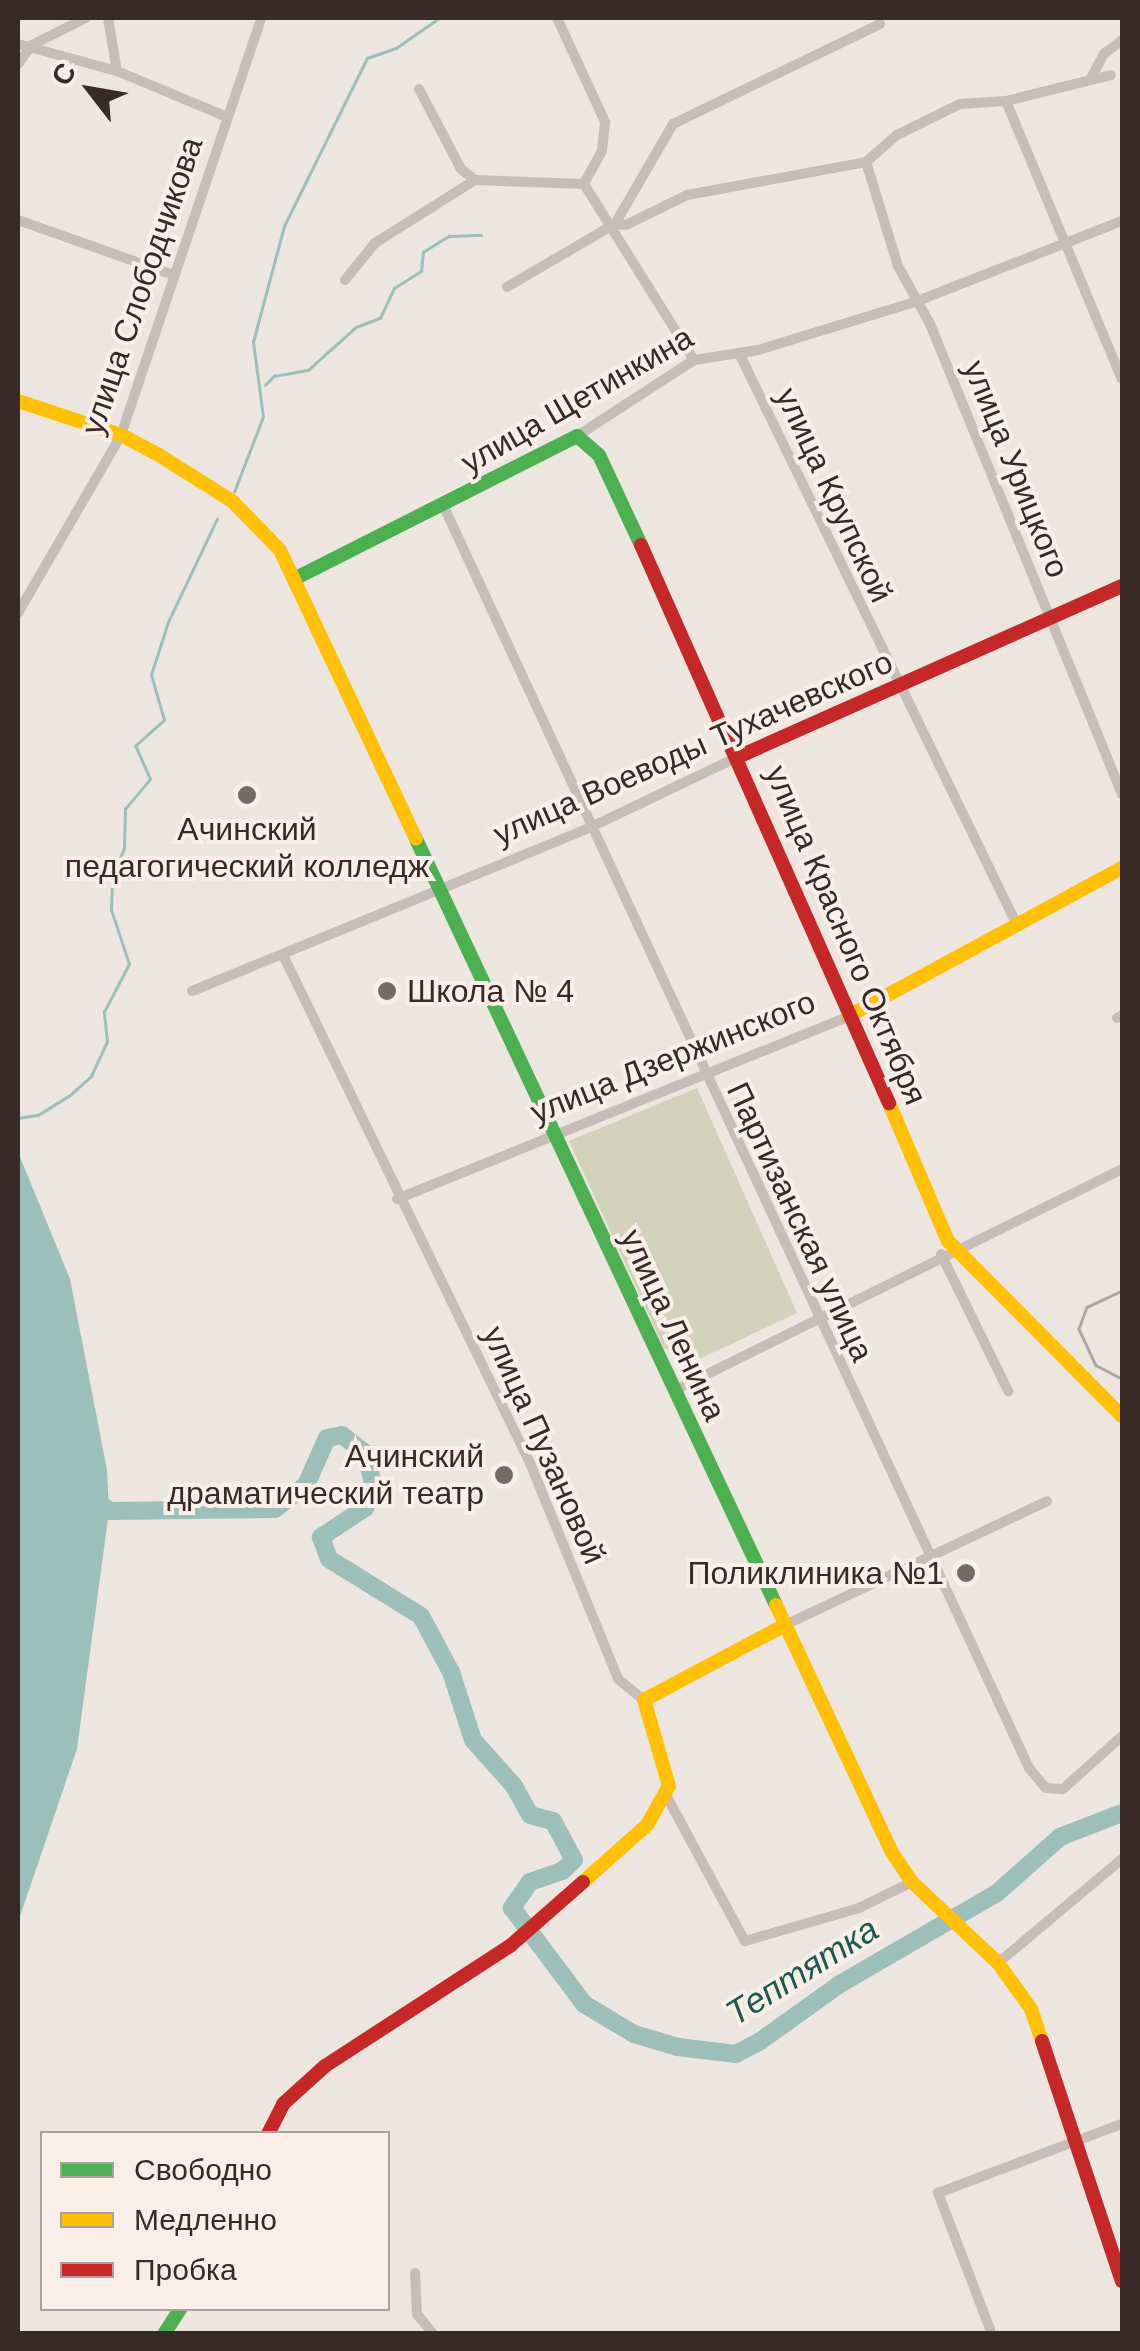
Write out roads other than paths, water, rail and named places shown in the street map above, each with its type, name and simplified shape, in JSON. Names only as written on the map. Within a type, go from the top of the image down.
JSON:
[{"type":"main road","name":"улица Ленина","points":[[18,402],[120,435],[232,501],[267,534],[296,578],[550,1135],[783,1626],[912,1882],[998,1963],[1031,2009],[1122,2281]]},
{"type":"main road","name":"улица Щетинкина","points":[[296,578],[444,507],[577,436]]},
{"type":"main road","name":"улица Красного Октября","points":[[577,436],[600,454],[740,756],[949,1253],[1122,1416]]},
{"type":"main road","name":"улица Воеводы Тухачевского","points":[[740,756],[1122,586]]},
{"type":"main road","name":"улица Дзержинского","points":[[849,1016],[1122,868]]},
{"type":"main road","points":[[644,1700],[783,1626]]},
{"type":"main road","name":"улица Пузановой","points":[[644,1700],[666,1761],[668,1797]]},
{"type":"main road","points":[[270,2131],[283,2104],[325,2066],[544,1920],[647,1825],[668,1797]]},
{"type":"main road","points":[[164,2334],[179,2311]]},
{"type":"street","points":[[18,64],[32,45],[86,18]]},
{"type":"street","points":[[108,18],[117,72]]},
{"type":"street","name":"улица Слободчикова","points":[[18,613],[120,435],[260,18]]},
{"type":"street","points":[[557,18],[605,122],[602,151],[584,184]]},
{"type":"street","points":[[507,287],[615,224],[673,124],[880,24]]},
{"type":"street","points":[[1090,80],[1104,54],[1122,40]]},
{"type":"street","points":[[18,44],[117,72],[227,117]]},
{"type":"street","points":[[615,224],[626,225],[687,195],[866,162],[897,136],[960,104],[1006,101],[1111,74]]},
{"type":"street","points":[[419,88],[461,169],[475,180]]},
{"type":"street","points":[[1006,101],[1122,378]]},
{"type":"street","name":"улица Урицкого","points":[[866,162],[916,302],[1122,794]]},
{"type":"street","points":[[345,280],[376,243],[475,180],[584,184]]},
{"type":"street","points":[[584,184],[615,224],[694,360]]},
{"type":"street","points":[[18,220],[173,276]]},
{"type":"street","name":"улица Щетинкина","points":[[577,436],[694,360],[739,352],[916,302],[1122,221]]},
{"type":"street","name":"улица Крупской","points":[[739,352],[898,688],[1018,927]]},
{"type":"street","name":"Партизанская улица","points":[[444,507],[1028,1768],[1046,1788],[1074,1782],[1122,1736]]},
{"type":"street","name":"улица Воеводы Тухачевского","points":[[192,991],[591,827],[740,756]]},
{"type":"street","name":"улица Пузановой","points":[[283,956],[397,1198],[530,1463],[618,1679],[644,1700]]},
{"type":"street","name":"улица Дзержинского","points":[[397,1198],[849,1016]]},
{"type":"street","points":[[674,1390],[816,1316],[1122,1169]]},
{"type":"street","points":[[949,1253],[1008,1391]]},
{"type":"street","points":[[783,1626],[1047,1502]]},
{"type":"street","points":[[668,1797],[745,1941],[860,1908],[912,1882]]},
{"type":"street","points":[[998,1963],[1122,1859]]},
{"type":"street","points":[[990,2329],[937,2201],[943,2188],[1122,2124]]},
{"type":"street","points":[[415,2273],[417,2314],[434,2334]]},
{"type":"water","points":[[18,1152],[70,1279],[107,1470],[109,1511],[77,1749],[18,1922]]},
{"type":"waterway","points":[[234,492],[263,417],[253,342],[284,226],[367,58],[396,48],[439,18]]},
{"type":"waterway","points":[[265,385],[274,376],[308,370],[356,327],[380,318],[394,288],[421,271],[423,252],[449,236],[481,235]]},
{"type":"waterway","points":[[18,1118],[38,1115],[69,1096],[91,1076],[107,1042],[104,1012],[129,964],[111,910],[112,878],[124,849],[125,809],[150,779],[135,746],[164,720],[151,675],[168,622],[217,519]]},
{"type":"waterway","name":"Тептятка","points":[[92,1497],[109,1511],[275,1509],[306,1485],[327,1438],[342,1435],[365,1453],[374,1487],[365,1508],[321,1537],[329,1559],[421,1616],[451,1672],[473,1740],[514,1786],[530,1815],[553,1821],[574,1860],[562,1871],[530,1882],[512,1908],[584,2004],[634,2034],[678,2047],[736,2054],[840,1984],[997,1893],[1060,1837],[1122,1813]]},
{"type":"tram line","points":[[1122,1291],[1087,1307],[1079,1329],[1096,1365],[1122,1379]]},
{"type":"place","name":"Ачинский педагогический колледж","points":[[247,795]]},
{"type":"place","name":"Школа № 4","points":[[387,991]]},
{"type":"place","name":"Ачинский драматический театр","points":[[504,1475]]},
{"type":"place","name":"Поликлиника №1","points":[[966,1573]]}]
